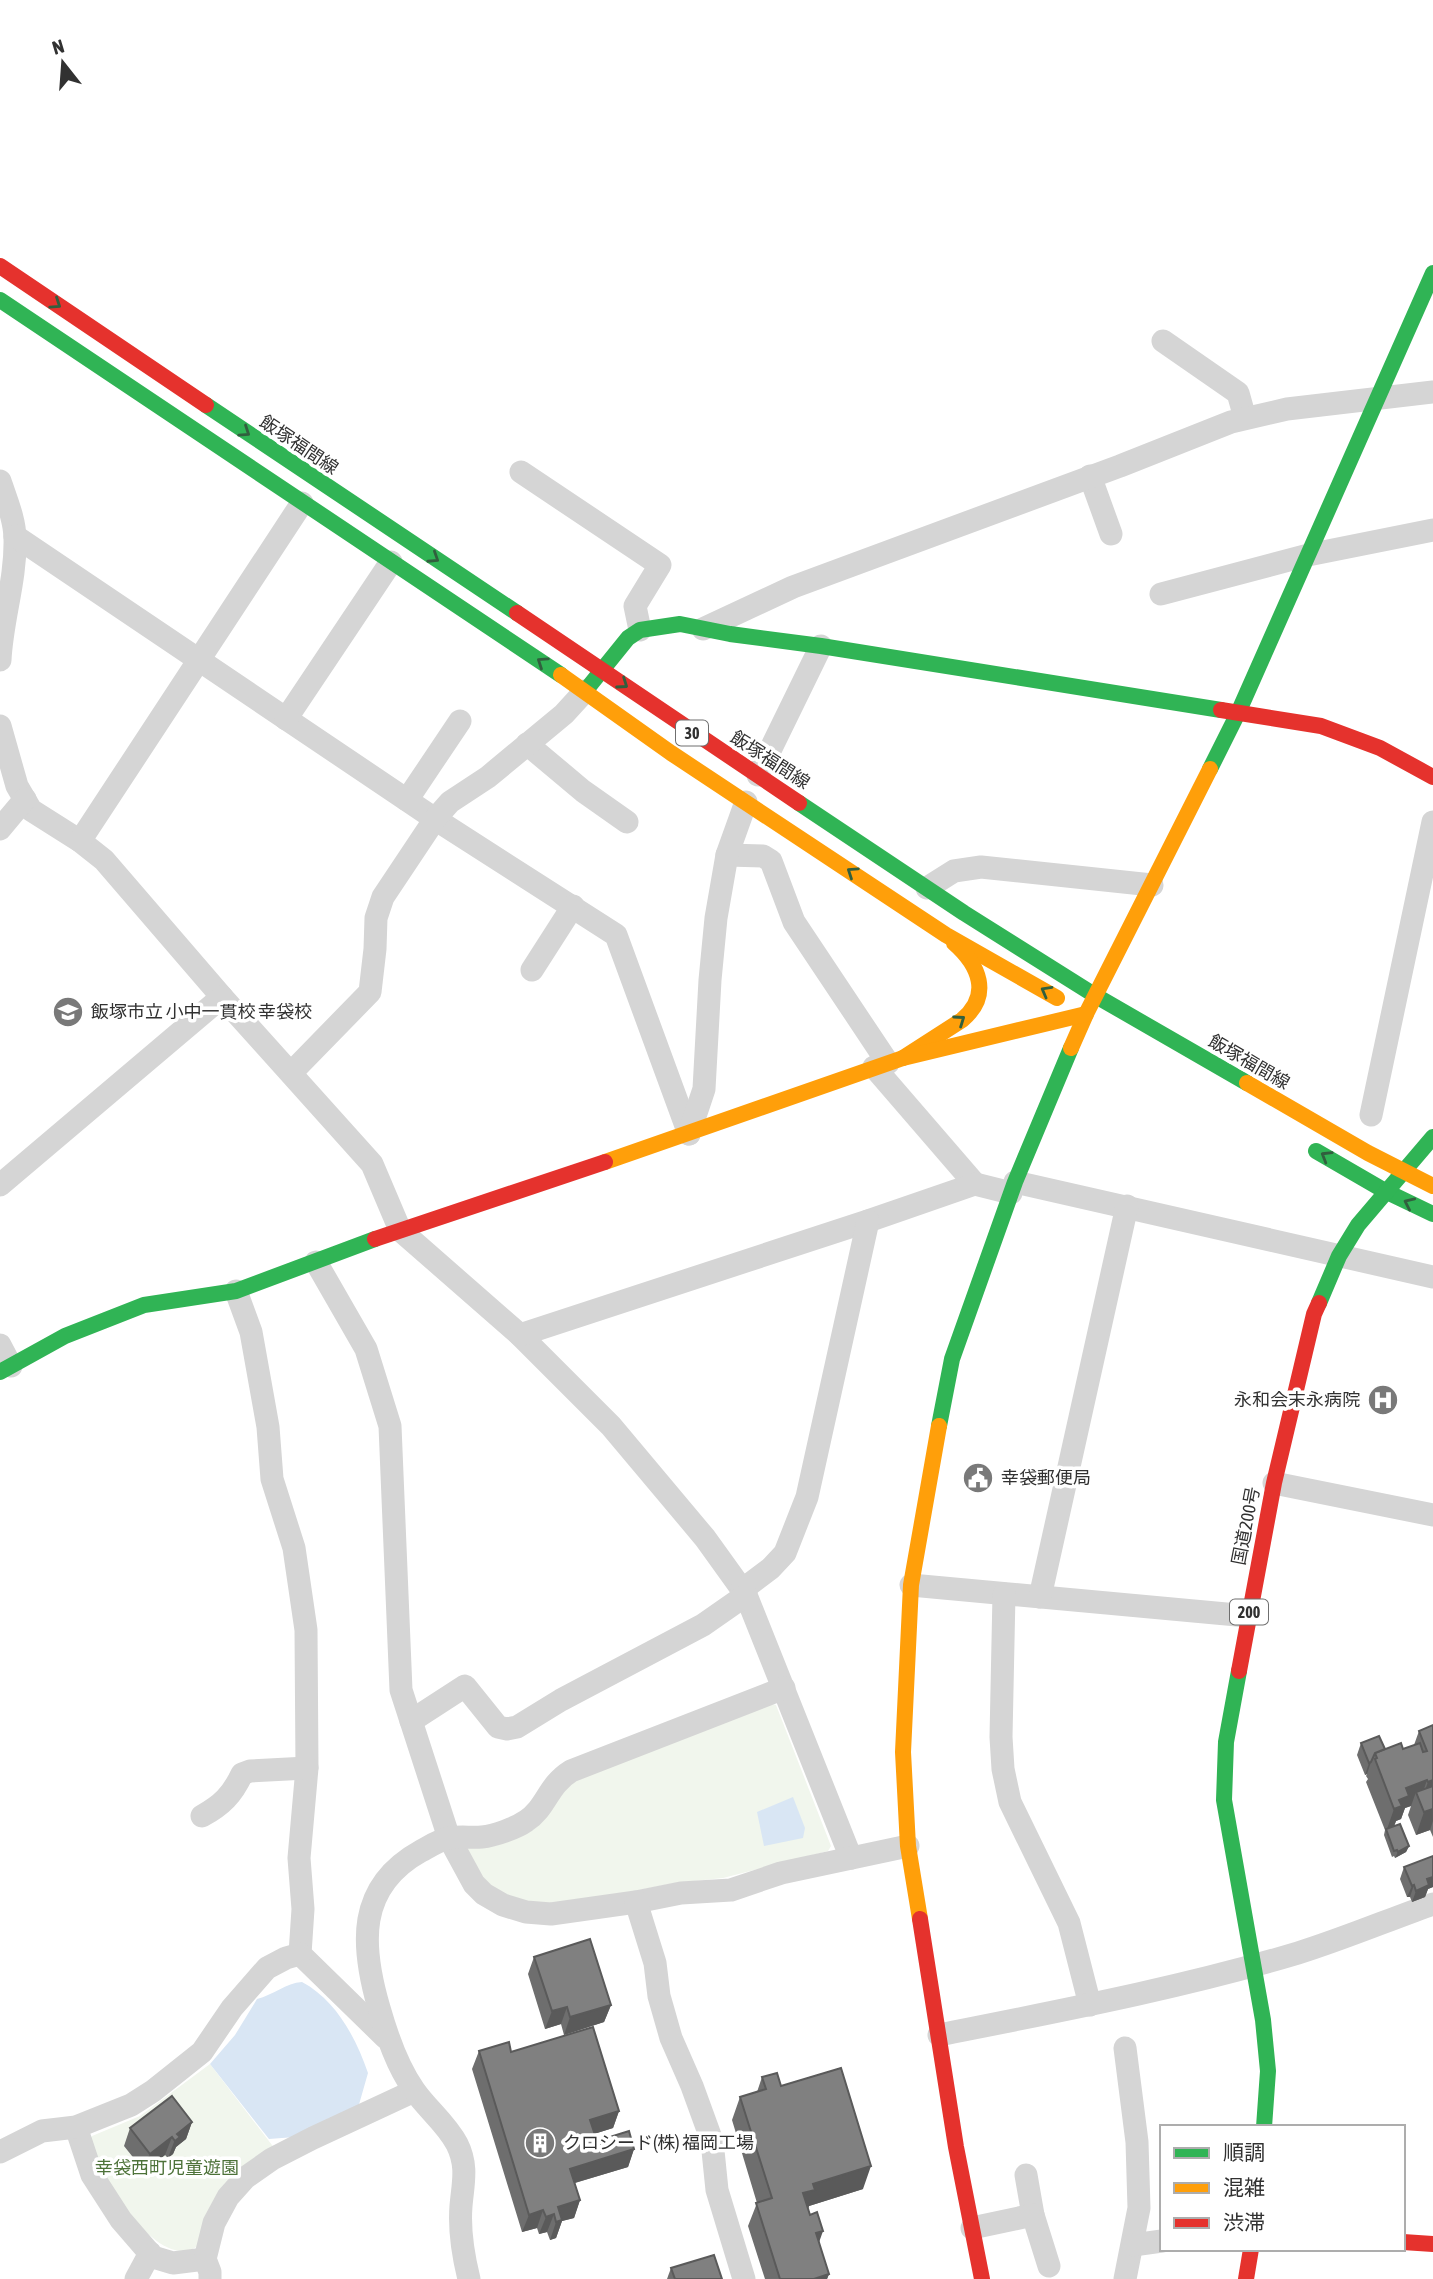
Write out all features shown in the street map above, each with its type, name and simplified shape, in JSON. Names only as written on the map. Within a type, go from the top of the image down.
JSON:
[{"type":"main road","name":"飯塚福間線","points":[[0,266],[927,888],[1096,996],[1401,1172],[1433,1186]]},
{"type":"main road","points":[[982,2279],[956,2147],[908,1846],[903,1752],[911,1585],[952,1359],[1013,1187],[1092,1017],[1096,996],[1238,713],[1433,274]]},
{"type":"main road","name":"30","points":[[0,300],[946,934],[1092,1017]]},
{"type":"main road","points":[[585,691],[628,638],[640,630],[680,624],[1321,726],[1380,748],[1433,777]]},
{"type":"main road","points":[[888,1062],[969,1014],[976,1002],[977,973],[972,960],[946,934]]},
{"type":"main road","points":[[6,1369],[65,1336],[144,1305],[236,1291],[400,1230],[689,1134],[888,1062],[1092,1017]]},
{"type":"main road","name":"国道200号","points":[[1264,2125],[1268,2071],[1255,1964],[1224,1800],[1226,1742],[1274,1483],[1314,1314],[1339,1256],[1358,1225],[1433,1137]]},
{"type":"main road","points":[[1301,1142],[1385,1191],[1433,1214]]},
{"type":"main road","points":[[1405,2242],[1433,2244]]},
{"type":"main road","points":[[1246,2279],[1251,2251]]},
{"type":"street","points":[[1163,341],[1238,393],[1245,418]]},
{"type":"street","points":[[703,629],[793,587],[1231,422],[1287,409],[1433,392]]},
{"type":"street","points":[[521,472],[660,565],[635,606],[640,630]]},
{"type":"street","points":[[1090,476],[1111,534]]},
{"type":"street","points":[[0,481],[15,536],[14,573],[0,660]]},
{"type":"street","points":[[80,841],[302,503]]},
{"type":"street","points":[[1161,594],[1308,555],[1433,530]]},
{"type":"street","points":[[15,536],[435,820],[617,934],[689,1134]]},
{"type":"street","points":[[286,719],[391,562]]},
{"type":"street","points":[[758,775],[821,646]]},
{"type":"street","points":[[291,1073],[370,992],[376,918],[383,898],[435,820],[450,802],[488,777],[564,715],[585,691]]},
{"type":"street","points":[[407,800],[460,721]]},
{"type":"street","points":[[0,726],[17,786],[31,810],[80,841],[104,860],[372,1164],[400,1230],[520,1335],[611,1426],[705,1538],[744,1592],[851,1858]]},
{"type":"street","points":[[527,744],[583,791],[627,822]]},
{"type":"street","points":[[0,829],[25,799]]},
{"type":"street","points":[[689,1134],[704,1089],[709,980],[716,918],[727,855],[746,802]]},
{"type":"street","points":[[1371,1115],[1433,822]]},
{"type":"street","points":[[727,855],[763,856],[771,861],[794,922],[888,1062],[975,1184]]},
{"type":"street","points":[[927,888],[954,871],[981,867],[1152,885]]},
{"type":"street","points":[[532,970],[573,906]]},
{"type":"street","points":[[0,1185],[222,996]]},
{"type":"street","points":[[520,1335],[868,1222],[975,1184],[1013,1187],[1127,1206],[1433,1277]]},
{"type":"street","points":[[1040,1597],[1127,1206]]},
{"type":"street","points":[[411,1721],[465,1686],[498,1727],[517,1727],[561,1700],[703,1625],[744,1592],[785,1553],[803,1508],[868,1222]]},
{"type":"street","points":[[316,1262],[366,1349],[390,1426],[401,1690],[449,1838],[474,1884],[484,1894],[503,1905],[526,1912],[551,1914],[681,1893],[731,1890],[781,1873],[908,1846]]},
{"type":"street","points":[[236,1291],[251,1332],[268,1427],[272,1479],[294,1548],[306,1630],[307,1768],[299,1858],[303,1909],[300,1954],[388,2039]]},
{"type":"street","points":[[0,1345],[6,1369]]},
{"type":"street","points":[[1274,1483],[1433,1516]]},
{"type":"street","points":[[911,1585],[1248,1616]]},
{"type":"street","points":[[1003,1594],[1003,1769],[1010,1802],[1069,1923],[1090,2005]]},
{"type":"street","points":[[470,2279],[462,2243],[461,2207],[466,2173],[457,2144],[439,2118],[414,2091],[388,2039],[370,1978],[366,1946],[367,1922],[377,1894],[395,1869],[420,1852],[449,1838],[485,1837],[524,1823],[537,1812],[558,1779],[571,1771],[784,1688]]},
{"type":"street","points":[[202,1816],[220,1806],[233,1793],[242,1774],[250,1771],[307,1768]]},
{"type":"street","points":[[636,1902],[655,1963],[659,1996],[671,2038],[712,2141],[717,2190],[744,2279]]},
{"type":"street","points":[[940,2035],[1090,2005],[1298,1953],[1433,1904]]},
{"type":"street","points":[[0,2152],[42,2132],[76,2126],[131,2105],[153,2091],[202,2052],[232,2008],[267,1968],[300,1954]]},
{"type":"street","points":[[1125,2048],[1137,2142],[1139,2208],[1125,2279]]},
{"type":"street","points":[[76,2126],[92,2175],[121,2220],[153,2257],[207,2269],[214,2223],[228,2197],[245,2178],[313,2138],[414,2091]]},
{"type":"street","points":[[1026,2175],[1033,2215],[1049,2266]]},
{"type":"street","points":[[972,2228],[1033,2215]]},
{"type":"street","points":[[1133,2245],[1160,2241]]},
{"type":"street","points":[[136,2279],[150,2253]]},
{"type":"green space","points":[[765,1702],[776,1705],[831,1846],[828,1851],[723,1878],[675,1883],[557,1906],[536,1905],[492,1890],[459,1844],[489,1843],[560,1784]]},
{"type":"green space","name":"幸袋西町児童遊園","points":[[210,2064],[275,2149],[244,2166],[233,2176],[218,2198],[201,2244],[184,2251],[167,2247],[133,2218],[87,2143],[92,2136],[140,2116]]},
{"type":"water","points":[[793,1797],[805,1828],[803,1838],[764,1846],[757,1812]]},
{"type":"water","points":[[302,1982],[335,2009],[351,2034],[368,2073],[358,2108],[295,2137],[269,2139],[210,2064],[235,2035],[257,1999]]},
{"type":"building","points":[[1433,1725],[1433,1780],[1406,1788],[1409,1796],[1399,1800],[1402,1806],[1394,1809],[1375,1753],[1401,1743],[1403,1749],[1420,1743],[1423,1752],[1427,1751],[1419,1731]]},
{"type":"building","points":[[1379,1736],[1385,1749],[1375,1753],[1369,1763],[1361,1743]]},
{"type":"building","points":[[1433,1786],[1433,1809],[1424,1812],[1416,1792]]},
{"type":"building","points":[[1400,1824],[1409,1846],[1398,1852],[1394,1851],[1386,1829]]},
{"type":"building","points":[[1433,1856],[1433,1877],[1427,1879],[1429,1885],[1416,1891],[1404,1867]]},
{"type":"building","points":[[590,1939],[611,2005],[570,2017],[567,2007],[552,2011],[534,1957]]},
{"type":"building","name":"クロシード(株) 福岡工場","points":[[593,2027],[619,2111],[590,2120],[597,2141],[629,2131],[634,2149],[570,2169],[580,2200],[558,2207],[562,2220],[556,2222],[554,2214],[546,2217],[543,2210],[529,2215],[479,2051],[509,2042],[511,2052]]},
{"type":"building","points":[[841,2068],[871,2166],[813,2184],[815,2190],[803,2193],[810,2215],[817,2212],[823,2231],[816,2233],[829,2274],[814,2279],[780,2279],[756,2203],[772,2198],[740,2097],[766,2089],[762,2077],[777,2073],[781,2086]]},
{"type":"building","points":[[172,2096],[192,2122],[177,2134],[180,2137],[175,2141],[172,2137],[150,2154],[130,2128]]},
{"type":"building","points":[[714,2255],[722,2279],[675,2279],[671,2268]]},
{"type":"traffic: fast","points":[[1210,769],[1238,713],[1433,273]]},
{"type":"traffic: fast","points":[[0,300],[561,675]]},
{"type":"traffic: fast","points":[[206,405],[517,613]]},
{"type":"traffic: fast","points":[[586,690],[628,638],[640,630],[680,624],[1221,710]]},
{"type":"traffic: fast","points":[[799,803],[964,913],[1096,996],[1247,1083]]},
{"type":"traffic: fast","points":[[939,1426],[952,1359],[1015,1182],[1071,1048]]},
{"type":"traffic: fast","points":[[1319,1303],[1339,1256],[1358,1225],[1433,1137]]},
{"type":"traffic: fast","points":[[1316,1151],[1385,1191],[1433,1214]]},
{"type":"traffic: fast","points":[[0,1372],[65,1336],[144,1305],[236,1291],[375,1239]]},
{"type":"traffic: fast","points":[[1239,1671],[1226,1742],[1224,1800],[1263,2020],[1268,2071],[1264,2125]]},
{"type":"traffic: slow","points":[[561,675],[671,753],[946,935],[1057,998]]},
{"type":"traffic: slow","points":[[1071,1048],[1210,769]]},
{"type":"traffic: slow","points":[[903,1058],[962,1020],[977,1001],[979,980],[970,961],[954,943]]},
{"type":"traffic: slow","points":[[605,1162],[903,1058],[1086,1014]]},
{"type":"traffic: slow","points":[[1247,1083],[1368,1153],[1433,1186]]},
{"type":"traffic: slow","points":[[920,1919],[908,1846],[903,1752],[911,1585],[939,1426]]},
{"type":"traffic: jam","points":[[0,266],[206,405]]},
{"type":"traffic: jam","points":[[517,613],[799,803]]},
{"type":"traffic: jam","points":[[1221,710],[1321,726],[1380,748],[1433,777]]},
{"type":"traffic: jam","points":[[375,1239],[605,1162]]},
{"type":"traffic: jam","points":[[1239,1671],[1274,1483],[1314,1314],[1319,1303]]},
{"type":"traffic: jam","points":[[920,1919],[956,2147],[982,2279]]},
{"type":"traffic: jam","points":[[1405,2242],[1433,2244]]},
{"type":"traffic: jam","points":[[1246,2279],[1251,2251]]},
{"type":"place","name":"飯塚市立 小中一貫校 幸袋校","points":[[68,1012]]},
{"type":"place","name":"永和会末永病院","points":[[1383,1400]]},
{"type":"place","name":"幸袋郵便局","points":[[978,1478]]},
{"type":"place","name":"クロシード(株) 福岡工場","points":[[540,2143]]}]
